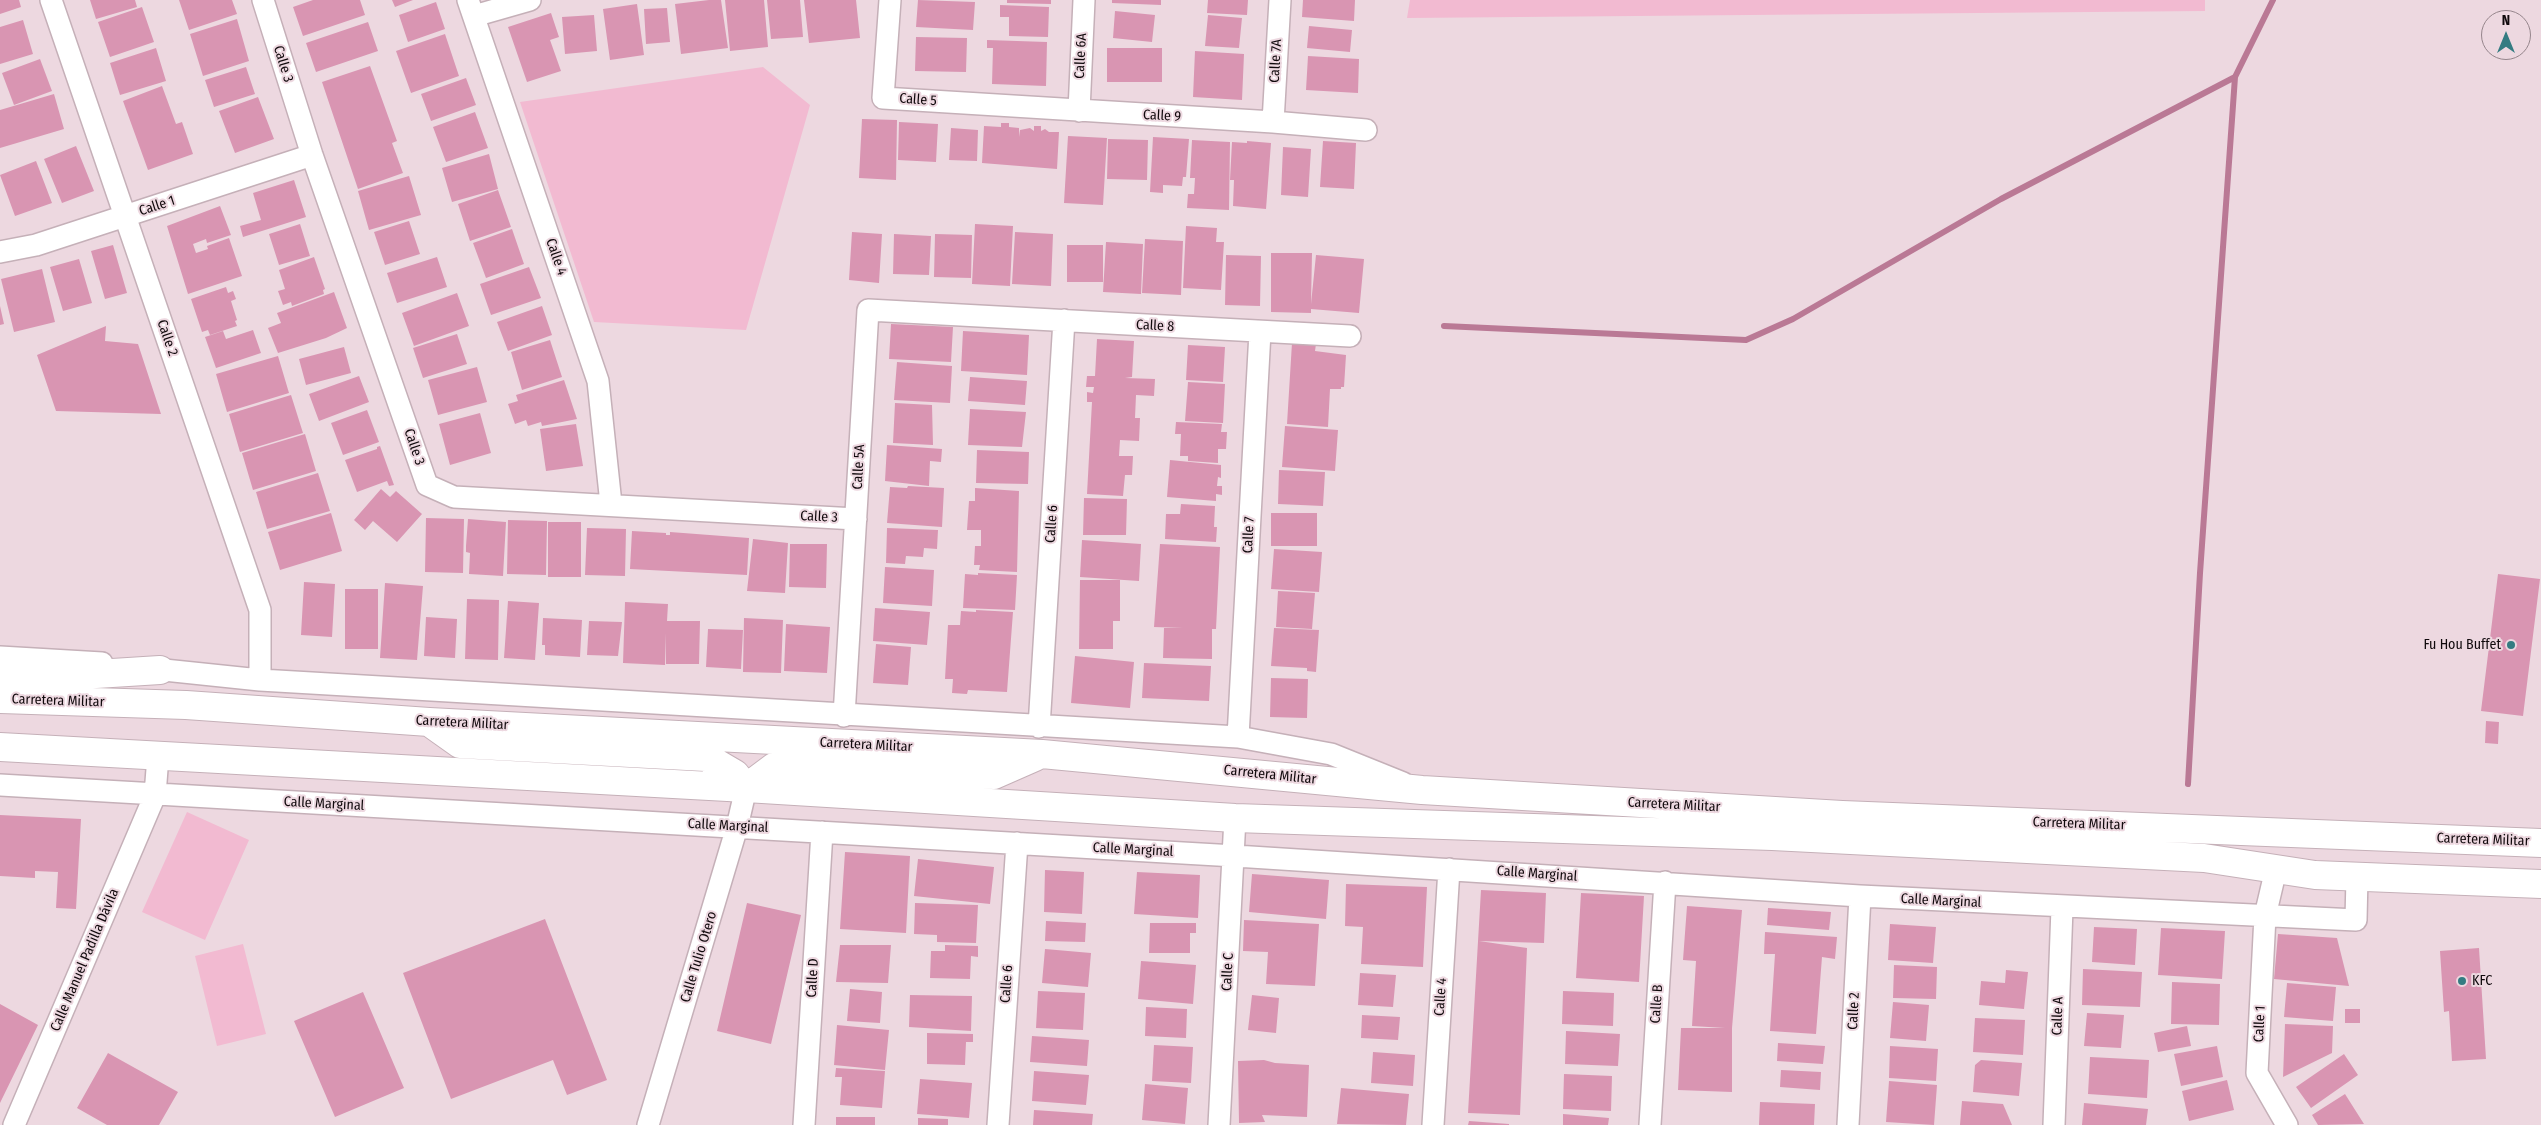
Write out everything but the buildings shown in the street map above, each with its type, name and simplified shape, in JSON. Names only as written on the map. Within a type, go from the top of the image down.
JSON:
[{"type":"main road","points":[[0,680],[160,670]]},
{"type":"main road","name":"Carretera Militar","points":[[0,699],[186,705],[429,722],[1042,754],[1422,790],[1842,815],[2541,843]]},
{"type":"main road","points":[[429,722],[460,744],[706,757],[735,774],[746,788],[774,767],[784,764],[994,775],[1042,754]]},
{"type":"main road","name":"Carretera Militar","points":[[0,747],[746,788],[1235,818],[1772,836],[2204,858],[2315,876],[2541,884]]},
{"type":"street","name":"Calle 2","points":[[51,0],[260,610],[260,680]]},
{"type":"street","name":"Calle 3","points":[[263,0],[312,156],[428,485],[454,497],[611,504],[856,519]]},
{"type":"street","points":[[471,8],[530,0]]},
{"type":"street","name":"Calle 5","points":[[890,0],[883,98],[992,106]]},
{"type":"street","name":"Calle 6A","points":[[1079,111],[1084,0]]},
{"type":"street","name":"Calle 7A","points":[[1273,122],[1280,0]]},
{"type":"street","name":"Calle 4","points":[[471,8],[598,381],[611,504]]},
{"type":"street","name":"Calle 9","points":[[992,106],[1273,122],[1366,130]]},
{"type":"street","name":"Calle 1","points":[[0,252],[36,245],[312,156]]},
{"type":"street","name":"Calle 5A","points":[[844,716],[868,310],[960,315]]},
{"type":"street","name":"Calle 8","points":[[960,315],[1350,336]]},
{"type":"street","name":"Calle 6","points":[[1039,727],[1064,320]]},
{"type":"street","name":"Calle 7","points":[[1238,737],[1260,332]]},
{"type":"street","points":[[0,657],[99,663],[260,680],[844,716],[1238,737],[1331,754],[1422,790]]},
{"type":"street","name":"Calle Manuel Padilla Dávila","points":[[14,1125],[155,795],[158,756]]},
{"type":"street","name":"Calle Marginal","points":[[0,785],[1235,856],[2062,908],[2356,920],[2357,877]]},
{"type":"street","name":"Calle Tulio Otero","points":[[648,1125],[737,827],[746,788]]},
{"type":"street","name":"Calle C","points":[[1219,1125],[1235,856],[1235,818]]},
{"type":"street","name":"Calle D","points":[[804,1125],[822,832]]},
{"type":"street","name":"Calle 6","points":[[998,1125],[1017,844]]},
{"type":"street","name":"Calle 4","points":[[1433,1125],[1449,869]]},
{"type":"street","points":[[2265,916],[2276,869]]},
{"type":"street","name":"Calle B","points":[[1650,1125],[1665,882]]},
{"type":"street","name":"Calle 2","points":[[1848,1125],[1860,896]]},
{"type":"street","name":"Calle A","points":[[2054,1125],[2062,908]]},
{"type":"street","name":"Calle 1","points":[[2265,916],[2257,1073],[2287,1125]]},
{"type":"shaded area","points":[[1410,0],[2205,0],[2205,11],[1407,18]]},
{"type":"shaded area","points":[[763,67],[810,105],[746,330],[594,322],[520,102]]},
{"type":"shaded area","points":[[187,812],[249,840],[205,940],[142,912]]},
{"type":"shaded area","points":[[243,944],[266,1034],[217,1046],[195,956]]},
{"type":"waterway","points":[[2188,784],[2200,573],[2235,77],[2273,0]]},
{"type":"waterway","points":[[1444,326],[1746,340],[1793,319],[2001,199],[2235,77]]},
{"type":"place","name":"Fu Hou Buffet","points":[[2511,645]]},
{"type":"place","name":"KFC","points":[[2462,981]]}]
